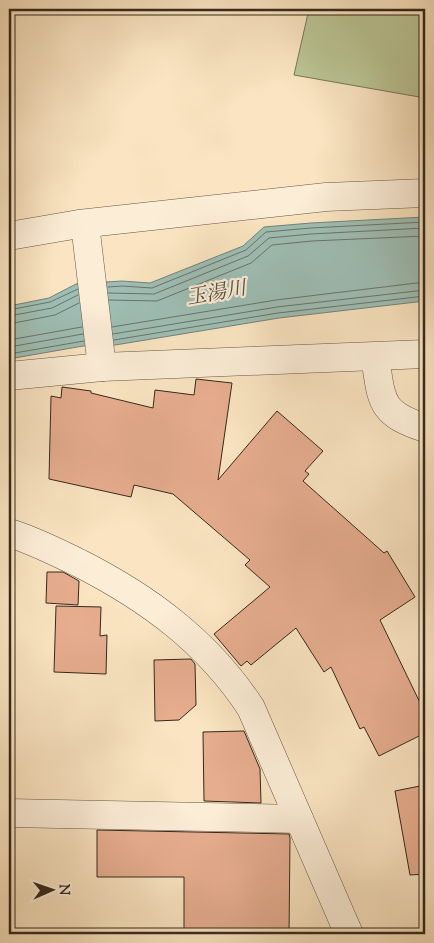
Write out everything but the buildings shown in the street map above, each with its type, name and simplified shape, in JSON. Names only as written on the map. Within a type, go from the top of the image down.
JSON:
[{"type":"street","points":[[9,236],[326,197],[425,193]]},
{"type":"street","points":[[85,228],[101,359]]},
{"type":"street","points":[[9,376],[101,359],[375,357],[425,354]]},
{"type":"street","points":[[375,357],[381,396],[392,413],[408,422],[425,428]]},
{"type":"street","points":[[9,533],[59,553],[118,583],[187,634],[219,664],[236,684],[251,708],[349,934]]},
{"type":"street","points":[[9,814],[299,819]]},
{"type":"green space","points":[[309,9],[425,9],[425,98],[294,75]]},
{"type":"water","name":"玉湯川","points":[[425,217],[425,301],[279,318],[103,347],[83,346],[9,359],[9,306],[49,298],[76,284],[122,281],[150,283],[243,246],[264,227]]}]
